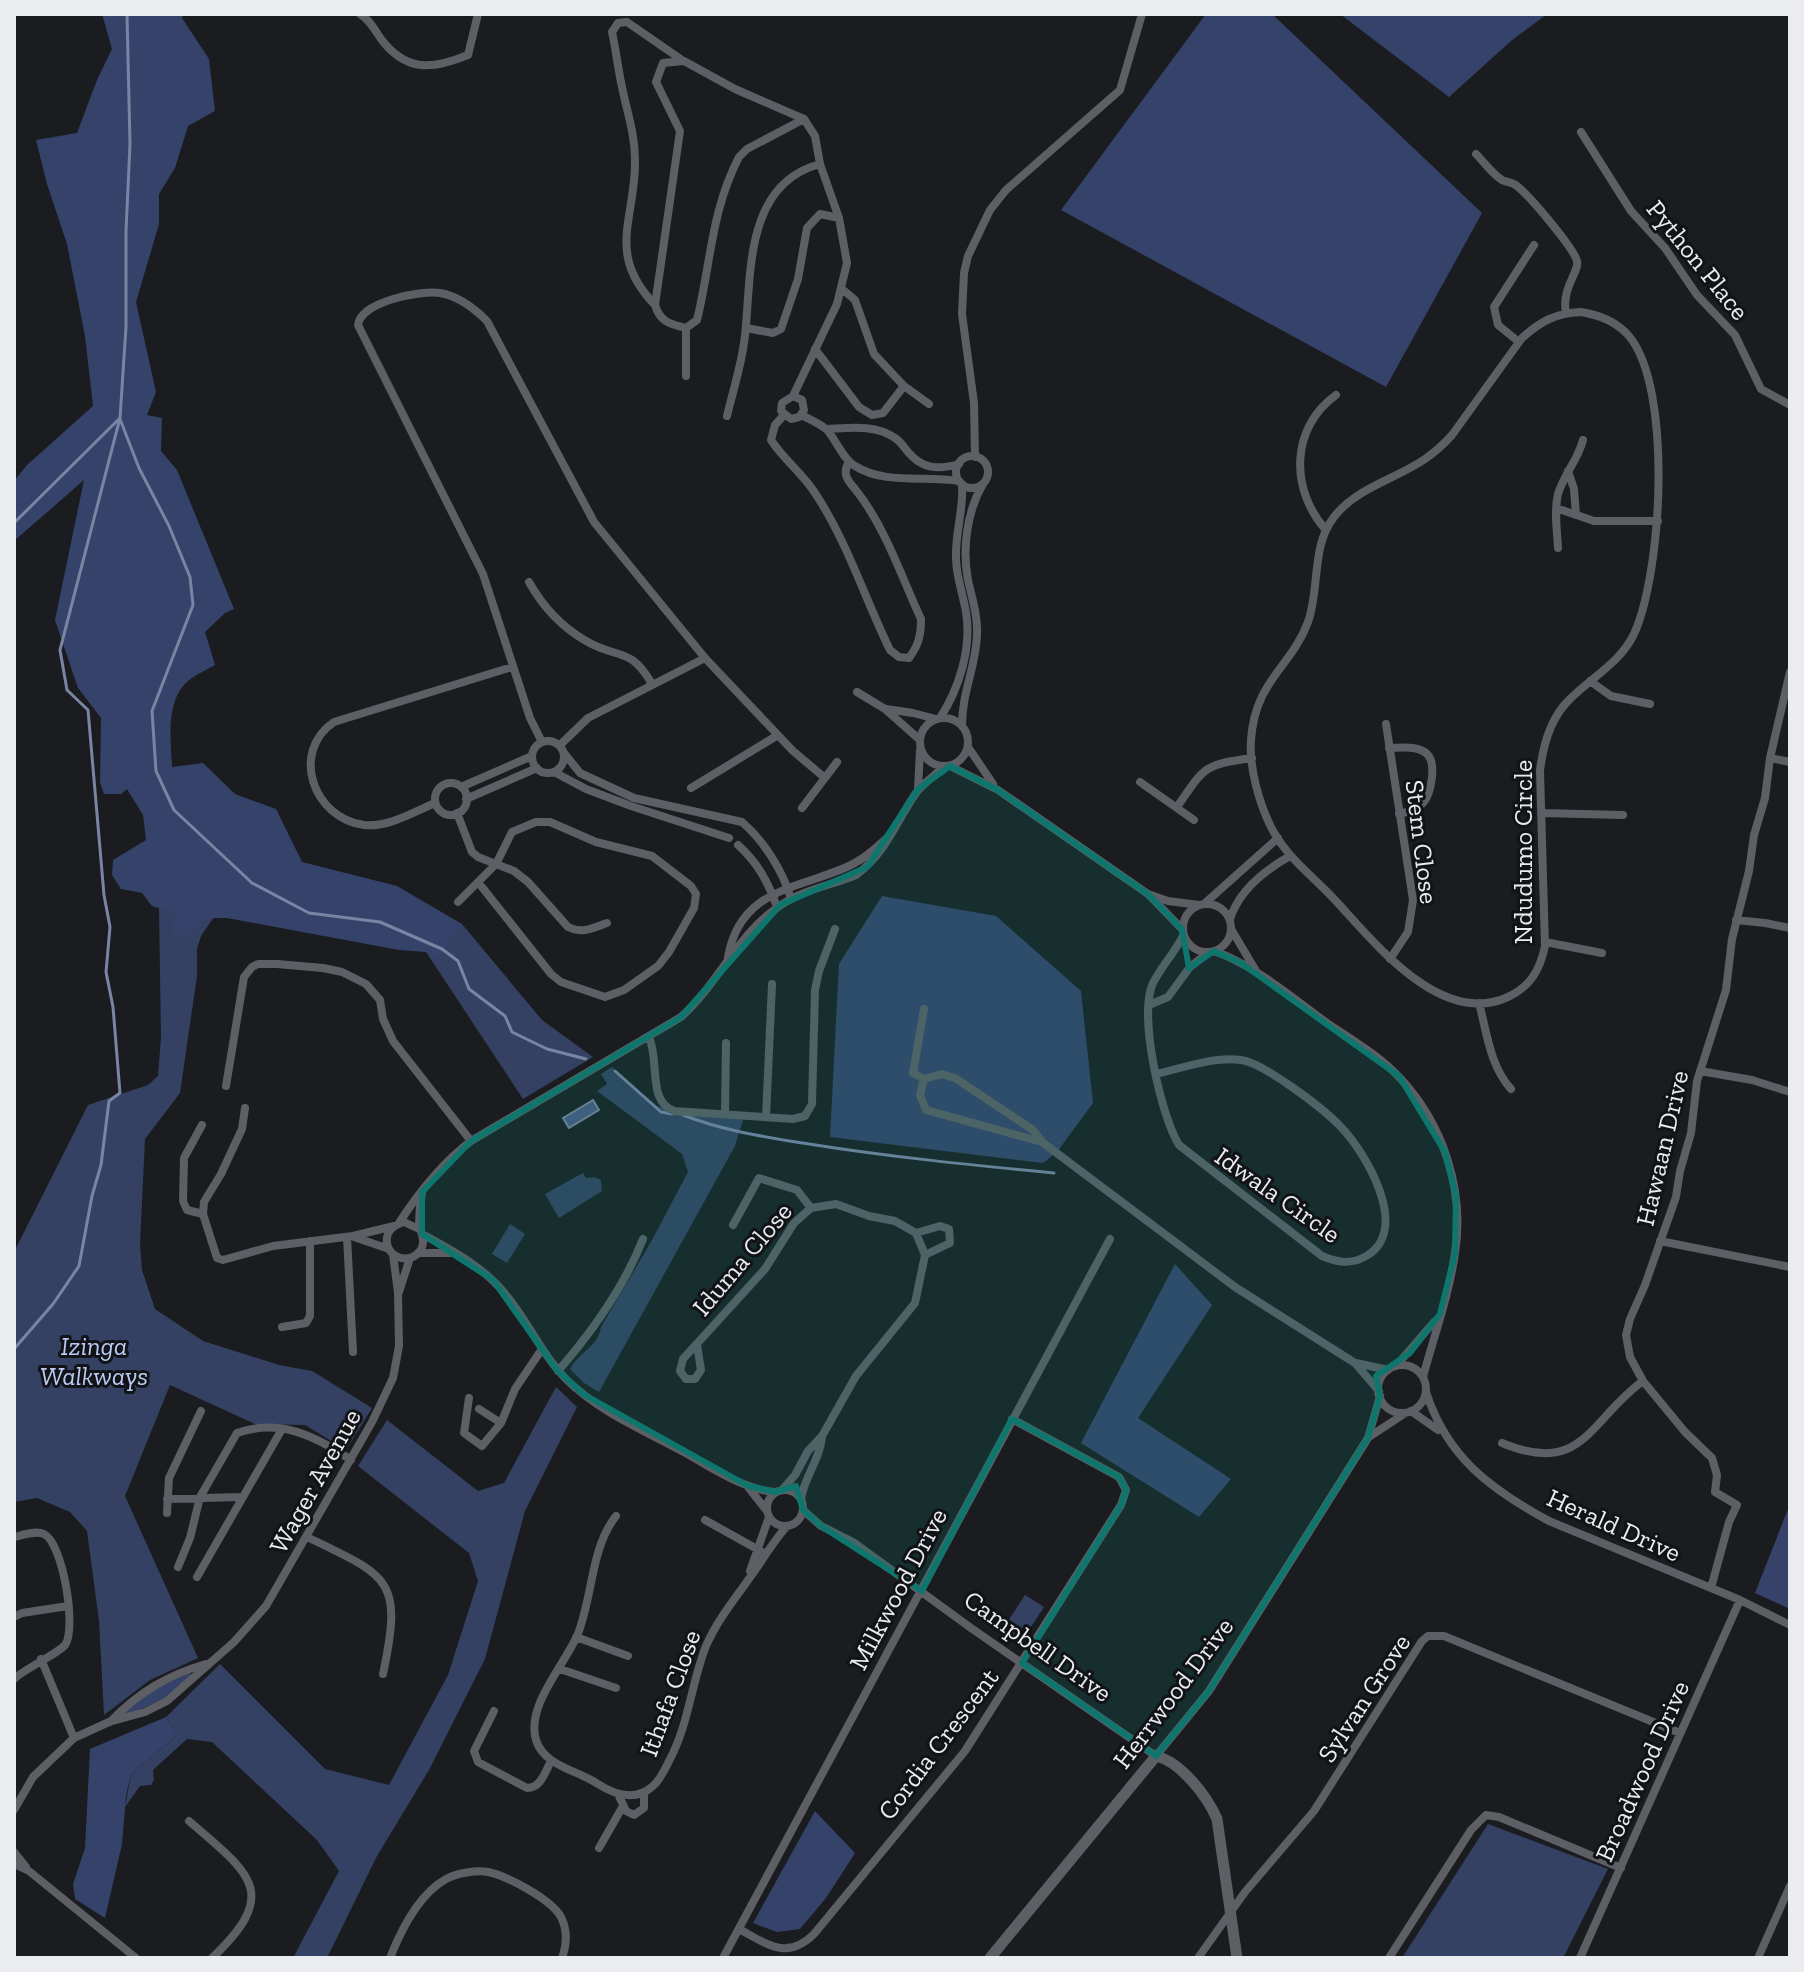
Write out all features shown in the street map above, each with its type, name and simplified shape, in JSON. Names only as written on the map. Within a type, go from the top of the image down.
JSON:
[{"type":"street","points":[[360,14],[366,17],[386,46],[413,66],[443,65],[468,55],[478,14]]},
{"type":"street","points":[[975,457],[974,403],[962,314],[968,256],[990,210],[1006,190],[1120,90],[1142,14]]},
{"type":"street","points":[[655,305],[641,291],[625,244],[636,162],[633,130],[612,32],[618,23],[627,22],[684,61],[735,89],[804,119],[815,136],[820,164],[839,218],[847,263],[842,289],[815,349],[793,396],[782,403],[784,415]]},
{"type":"street","points":[[684,61],[663,63],[656,82],[680,131],[655,305],[658,315],[667,323],[686,328]]},
{"type":"street","points":[[686,328],[697,320],[713,226],[739,157],[747,149],[804,119]]},
{"type":"street","name":"Python Place","points":[[1581,132],[1622,199],[1657,238],[1697,295],[1735,335],[1761,389],[1790,405]]},
{"type":"street","points":[[1476,154],[1495,174],[1523,192],[1557,230],[1576,258],[1578,266],[1564,294],[1566,313]]},
{"type":"street","points":[[727,416],[746,328],[748,280],[762,214],[795,173],[820,164]]},
{"type":"street","points":[[746,328],[773,333],[781,329],[798,279],[807,228],[820,214],[839,218]]},
{"type":"street","points":[[1519,342],[1498,325],[1494,307],[1534,245]]},
{"type":"street","points":[[842,289],[855,300],[874,354],[904,386],[929,404]]},
{"type":"street","points":[[542,742],[512,667],[483,574],[358,325],[365,311],[405,295],[440,293],[467,304],[487,321],[594,522],[705,658],[778,735],[825,778]]},
{"type":"street","name":"Ndudumo Circle","points":[[1566,313],[1595,314],[1619,326],[1638,350],[1655,417],[1658,521],[1651,575],[1635,633],[1626,649],[1568,701],[1543,747],[1540,771],[1545,942],[1542,959],[1536,975],[1527,985],[1506,998],[1479,1003],[1434,992],[1390,959],[1290,856],[1263,804],[1252,758],[1253,722],[1267,684],[1307,625],[1313,607],[1320,547],[1331,520],[1349,501],[1423,460],[1446,442],[1519,342],[1536,325],[1566,313]]},
{"type":"street","points":[[686,328],[686,376]]},
{"type":"street","points":[[815,349],[859,407],[872,415],[883,413],[904,386]]},
{"type":"street","points":[[1326,530],[1309,508],[1302,487],[1302,446],[1311,420],[1322,405],[1336,395]]},
{"type":"street","points":[[793,396],[804,405],[802,415]]},
{"type":"street","points":[[784,415],[791,419],[802,415],[827,429],[849,462],[882,477],[938,477],[975,488],[983,484]]},
{"type":"street","points":[[784,415],[775,425],[771,440],[784,459],[814,490],[890,650],[899,657],[909,658],[921,634],[921,619],[869,509],[846,477],[845,469],[849,462]]},
{"type":"street","points":[[398,1293],[387,1237],[442,1166],[471,1141],[681,1017],[713,983],[728,958],[777,907],[856,875],[879,856],[918,789],[947,766],[962,759],[968,747],[962,726],[963,695],[974,659],[977,631],[966,548],[973,505],[988,476],[988,468],[983,460],[975,457],[942,468],[917,463],[896,438],[879,431],[861,427],[827,429]]},
{"type":"street","points":[[1558,548],[1558,494],[1568,471],[1579,457],[1583,440]]},
{"type":"street","points":[[918,789],[920,744],[925,727],[938,719],[953,696],[966,643],[966,612],[956,556],[963,499],[957,472],[959,464]]},
{"type":"street","points":[[1568,471],[1574,489],[1576,515]]},
{"type":"street","points":[[1556,508],[1594,521],[1658,521]]},
{"type":"street","points":[[529,582],[551,615],[586,641],[638,662],[652,684]]},
{"type":"street","points":[[705,658],[588,718],[562,749],[562,766],[554,772],[545,773],[537,768],[532,756],[535,747],[552,741],[562,749],[580,773],[634,798],[742,822],[755,834],[791,899]]},
{"type":"street","points":[[435,803],[385,823],[372,825],[353,822],[338,814],[319,797],[311,775],[311,752],[318,738],[334,722],[512,667]]},
{"type":"street","name":"Hawaan Drive","points":[[1711,1588],[1729,1522],[1737,1505],[1715,1492],[1717,1475],[1712,1458],[1685,1432],[1643,1381],[1630,1357],[1626,1335],[1676,1197],[1691,1133],[1695,1091],[1723,1004],[1736,920],[1790,672]]},
{"type":"street","points":[[1590,681],[1619,699],[1650,704]]},
{"type":"street","points":[[857,692],[885,709],[920,744],[929,761],[998,790],[1148,894],[1183,932],[1193,948],[1241,963],[1399,1076],[1429,1117],[1445,1152],[1457,1215],[1455,1254],[1423,1377],[1426,1392],[1421,1404],[1409,1412],[1393,1411],[1355,1363],[1235,1287],[1042,1142],[1033,1130],[955,1078],[942,1074],[924,1079],[913,1073],[924,1009]]},
{"type":"street","points":[[885,709],[955,721],[962,726]]},
{"type":"street","name":"Stem Close","points":[[1386,724],[1413,911],[1408,932],[1390,959]]},
{"type":"street","points":[[691,788],[778,735]]},
{"type":"street","points":[[968,747],[998,790]]},
{"type":"street","points":[[1389,748],[1417,749],[1430,756],[1432,762],[1426,799],[1417,808],[1399,814]]},
{"type":"street","points":[[461,787],[532,756]]},
{"type":"street","points":[[1177,807],[1207,768],[1216,763],[1252,758]]},
{"type":"street","points":[[1770,758],[1790,762]]},
{"type":"street","points":[[802,808],[837,762]]},
{"type":"street","points":[[466,799],[537,768]]},
{"type":"street","points":[[554,772],[620,802],[729,838]]},
{"type":"street","points":[[1140,782],[1194,820]]},
{"type":"street","points":[[453,783],[461,787],[466,799],[464,807],[457,813],[444,813],[435,803],[435,794],[440,787],[453,783]]},
{"type":"street","points":[[457,813],[472,852],[514,871],[528,882],[568,927],[576,931],[607,923]]},
{"type":"street","points":[[1542,813],[1623,815]]},
{"type":"street","points":[[458,902],[478,882],[496,864],[512,832],[536,822],[550,822],[605,845],[652,856],[691,886],[696,894],[694,908],[658,966],[624,990],[605,997],[561,982],[551,974],[478,882]]},
{"type":"street","points":[[728,958],[740,926],[773,894],[847,867],[890,835]]},
{"type":"street","points":[[1149,1005],[1153,983],[1183,932],[1187,914],[1278,838]]},
{"type":"street","points":[[738,845],[768,881],[777,907]]},
{"type":"street","points":[[1149,1005],[1168,997],[1190,967],[1228,941],[1230,924],[1242,893],[1272,866],[1290,856]]},
{"type":"street","points":[[1148,894],[1168,901],[1216,905],[1223,910],[1259,975]]},
{"type":"street","points":[[1736,920],[1790,928]]},
{"type":"street","points":[[649,1037],[655,1057],[656,1091],[661,1103],[674,1111],[800,1118],[810,1110],[816,980],[835,929]]},
{"type":"street","points":[[1545,942],[1602,953]]},
{"type":"street","points":[[226,1086],[247,971],[258,964],[323,968],[355,977],[374,991],[380,1000],[383,1019],[393,1041],[471,1141]]},
{"type":"street","points":[[766,1117],[772,984]]},
{"type":"street","points":[[1479,1003],[1495,1066],[1499,1076],[1511,1089]]},
{"type":"street","name":"Idwala Circle","points":[[1149,1005],[1149,1040],[1156,1074],[1173,1136],[1179,1145],[1198,1163],[1322,1256],[1352,1262],[1379,1246],[1387,1221],[1377,1185],[1351,1138],[1322,1112],[1265,1069],[1243,1060],[1217,1060],[1156,1074]]},
{"type":"street","points":[[725,1113],[726,1043]]},
{"type":"street","points":[[1700,1071],[1752,1080],[1790,1092]]},
{"type":"street","points":[[924,1079],[920,1095],[926,1110],[1042,1142]]},
{"type":"street","points":[[245,1108],[242,1129],[221,1174],[206,1197],[203,1214],[217,1258],[223,1260],[258,1249],[350,1237],[410,1223],[479,1268],[505,1293],[558,1371],[598,1405],[748,1486],[793,1491],[801,1499]]},
{"type":"street","points":[[202,1125],[184,1158],[183,1201],[187,1210],[203,1214]]},
{"type":"street","points":[[733,1225],[759,1178],[797,1190],[811,1208]]},
{"type":"street","points":[[398,1293],[414,1256],[423,1244],[422,1192]]},
{"type":"street","name":"Iduma Close","points":[[697,1345],[765,1269],[794,1223],[811,1208],[836,1204],[895,1221],[916,1233]]},
{"type":"street","points":[[768,1514],[768,1501],[795,1475],[808,1451],[822,1436],[856,1376],[915,1303],[925,1255],[916,1233],[940,1226],[949,1229],[950,1243],[925,1255]]},
{"type":"street","points":[[350,1237],[391,1251],[401,1258],[455,1254]]},
{"type":"street","points":[[350,1237],[353,1352]]},
{"type":"street","points":[[558,1371],[602,1314],[635,1259],[643,1239]]},
{"type":"street","name":"Milkwood Drive","points":[[723,1958],[1110,1239]]},
{"type":"street","points":[[282,1327],[306,1323],[310,1316],[310,1241]]},
{"type":"street","points":[[1660,1241],[1790,1267]]},
{"type":"street","name":"Wager Avenue","points":[[14,1810],[17,1798],[33,1777],[74,1738],[167,1701],[257,1618],[351,1460],[393,1378],[399,1346],[398,1293]]},
{"type":"street","points":[[1379,1394],[1379,1383],[1428,1332],[1440,1314]]},
{"type":"street","points":[[469,1398],[463,1430],[479,1445],[484,1445],[501,1423],[515,1389],[542,1349]]},
{"type":"street","points":[[1355,1363],[1411,1367],[1423,1377]]},
{"type":"street","points":[[1502,1443],[1545,1454],[1584,1441],[1626,1393],[1643,1381]]},
{"type":"street","name":"Herald Drive","points":[[1426,1392],[1442,1433]]},
{"type":"street","name":"Herrwood Drive","points":[[990,1958],[1209,1691],[1368,1438],[1379,1394]]},
{"type":"street","points":[[479,1409],[501,1423]]},
{"type":"street","points":[[167,1513],[169,1478],[201,1411]]},
{"type":"street","name":"Herrwood Drive","points":[[1368,1438],[1409,1412]]},
{"type":"street","name":"Herald Drive","points":[[1409,1412],[1442,1433],[1472,1469],[1537,1514],[1740,1600],[1790,1625]]},
{"type":"street","name":"Cordia Crescent","points":[[739,1929],[777,1948],[797,1947],[807,1942],[965,1751],[1121,1505],[1126,1490],[1119,1477],[1012,1419]]},
{"type":"street","points":[[178,1567],[190,1538],[200,1497],[237,1433],[282,1429],[305,1433],[351,1460]]},
{"type":"street","points":[[197,1577],[282,1429]]},
{"type":"street","points":[[821,1526],[803,1510],[801,1499],[802,1488],[818,1457],[822,1436]]},
{"type":"street","points":[[748,1486],[776,1524],[821,1526]]},
{"type":"street","points":[[167,1499],[241,1497]]},
{"type":"street","points":[[791,1524],[803,1510]]},
{"type":"street","name":"Ithafa Close","points":[[762,1552],[768,1514]]},
{"type":"street","points":[[616,1516],[603,1537],[586,1612],[576,1637],[535,1710],[535,1737],[539,1748],[551,1761],[582,1774],[619,1796],[630,1814],[640,1813],[644,1808],[644,1792]]},
{"type":"street","points":[[705,1520],[762,1552]]},
{"type":"street","name":"Ithafa Close","points":[[619,1796],[644,1792],[659,1779],[687,1719],[707,1645],[762,1552],[791,1524]]},
{"type":"street","name":"Campbell Drive","points":[[821,1526],[853,1542],[1022,1663],[1179,1769],[1214,1811],[1237,1958]]},
{"type":"street","points":[[14,1537],[38,1532],[50,1538],[62,1568],[69,1633],[66,1644],[14,1679]]},
{"type":"street","points":[[307,1537],[376,1575],[387,1589],[392,1602],[393,1629],[383,1674]]},
{"type":"street","name":"Broadwood Drive","points":[[1580,1958],[1740,1600]]},
{"type":"street","points":[[14,1617],[68,1606]]},
{"type":"street","name":"Sylvan Grove","points":[[1198,1958],[1231,1911],[1314,1811],[1422,1641],[1432,1634],[1444,1636],[1680,1733]]},
{"type":"street","points":[[576,1637],[628,1656]]},
{"type":"street","points":[[41,1659],[74,1738]]},
{"type":"street","name":"Wager Avenue","points":[[109,1722],[132,1700],[158,1682],[209,1663]]},
{"type":"street","points":[[560,1669],[616,1688]]},
{"type":"street","points":[[494,1711],[474,1751],[478,1762],[491,1771],[532,1788],[539,1783],[551,1761]]},
{"type":"street","points":[[599,1848],[623,1806]]},
{"type":"street","points":[[1389,1958],[1471,1830],[1486,1815],[1499,1817],[1621,1868]]},
{"type":"street","points":[[189,1821],[246,1875],[253,1894],[245,1919],[212,1958]]},
{"type":"street","points":[[14,1852],[29,1871],[136,1958]]},
{"type":"street","points":[[14,1864],[29,1871]]},
{"type":"street","points":[[390,1958],[421,1901],[435,1886],[449,1878],[482,1872],[504,1878],[551,1904],[560,1914],[567,1935],[562,1958]]},
{"type":"street","points":[[1758,1958],[1790,1886]]},
{"type":"highlighted area","points":[[950,766],[998,790],[1148,894],[1182,929],[1189,968],[1214,951],[1241,963],[1399,1076],[1445,1152],[1456,1196],[1455,1254],[1440,1314],[1410,1353],[1376,1376],[1380,1396],[1368,1438],[1209,1691],[1156,1756],[1022,1663],[1121,1505],[1126,1490],[1119,1477],[1012,1419],[922,1591],[821,1526],[803,1510],[796,1486],[775,1492],[748,1486],[583,1394],[556,1369],[493,1280],[422,1234],[422,1192],[471,1141],[681,1017],[780,905],[867,867],[918,789]]},
{"type":"green space","name":"Izinga Walkways","points":[[255,861],[462,924],[542,1020],[593,1057],[523,1099],[426,952],[336,922],[214,917],[201,936],[197,949],[197,976],[180,1093],[145,1139],[140,1244],[142,1270],[155,1309],[203,1341],[279,1365],[312,1371],[372,1408],[346,1450],[305,1425],[255,1424],[170,1385],[125,1496],[198,1658],[150,1680],[104,1715],[99,1621],[87,1531],[70,1512],[37,1498],[14,1502],[14,1252],[88,1105],[148,1085],[158,1076],[161,1037],[159,908]]},
{"type":"green space","points":[[612,1067],[657,1106],[669,1110],[744,1117],[735,1146],[599,1392],[570,1369],[596,1340],[688,1172],[682,1154],[597,1091],[607,1084],[601,1074]]},
{"type":"green space","points":[[583,1173],[586,1178],[601,1180],[602,1191],[559,1218],[545,1194]]},
{"type":"green space","points":[[510,1224],[525,1234],[507,1263],[492,1254]]},
{"type":"green space","points":[[556,1387],[577,1407],[525,1511],[485,1659],[429,1770],[377,1856],[327,1958],[293,1958],[339,1871],[317,1840],[212,1742],[187,1739],[153,1770],[151,1785],[140,1786],[125,1807],[131,1774],[177,1735],[166,1717],[220,1664],[325,1769],[389,1785],[448,1675],[478,1581],[469,1553],[358,1466],[387,1420],[478,1491],[504,1483]]},
{"type":"green space","points":[[1025,1595],[1044,1607],[1021,1642],[1002,1630]]},
{"type":"green space","points":[[1488,1824],[1608,1869],[1563,1958],[1402,1958]]},
{"type":"shaded area","points":[[102,14],[183,14],[182,18],[209,59],[215,111],[188,126],[175,168],[159,194],[159,224],[136,302],[156,392],[147,415],[162,418],[161,451],[177,470],[234,609],[225,613],[205,632],[215,665],[188,681],[176,699],[171,721],[172,767],[203,763],[235,794],[276,809],[302,862],[397,886],[462,924],[437,960],[426,952],[399,950],[227,918],[205,920],[189,934],[175,937],[171,923],[179,914],[152,906],[142,893],[121,889],[112,875],[113,860],[146,840],[143,815],[127,789],[121,794],[104,794],[100,782],[101,718],[78,688],[55,620],[84,480],[14,541],[14,481],[27,465],[93,406],[85,336],[67,244],[36,140],[77,133],[112,49]]},
{"type":"shaded area","points":[[1206,14],[1272,14],[1482,213],[1386,387],[1061,210]]},
{"type":"shaded area","points":[[1340,14],[1547,14],[1511,41],[1449,97]]},
{"type":"shaded area","points":[[882,896],[996,916],[1081,991],[1093,1103],[1057,1152],[1043,1163],[830,1137],[839,964]]},
{"type":"shaded area","points":[[593,1100],[599,1110],[569,1128],[563,1118]]},
{"type":"shaded area","points":[[1175,1264],[1212,1305],[1138,1418],[1231,1479],[1199,1517],[1081,1443]]},
{"type":"shaded area","points":[[1790,1504],[1790,1609],[1755,1593]]},
{"type":"shaded area","points":[[190,1673],[192,1676],[165,1698],[128,1715],[124,1713],[155,1688]]},
{"type":"shaded area","points":[[166,1717],[177,1735],[131,1774],[122,1844],[105,1918],[75,1899],[73,1884],[85,1848],[90,1749]]},
{"type":"shaded area","points":[[815,1811],[855,1853],[826,1898],[800,1929],[777,1932],[753,1923]]},
{"type":"waterway","points":[[14,523],[120,418],[126,327],[130,144],[127,14]]},
{"type":"waterway","points":[[14,1349],[53,1304],[79,1266],[101,1165],[109,1101],[120,1093],[113,1007],[106,972],[110,927],[104,895],[88,710],[67,690],[60,650],[120,418]]},
{"type":"waterway","points":[[120,419],[139,468],[169,526],[190,577],[193,605],[152,711],[156,771],[174,810],[252,883],[309,913],[380,922],[442,949],[458,961],[469,989],[505,1016],[512,1032],[547,1049],[586,1059]]},
{"type":"waterway","points":[[615,1071],[661,1112],[672,1114]]},
{"type":"waterway","points":[[683,1115],[729,1129],[809,1144],[1054,1173]]}]
